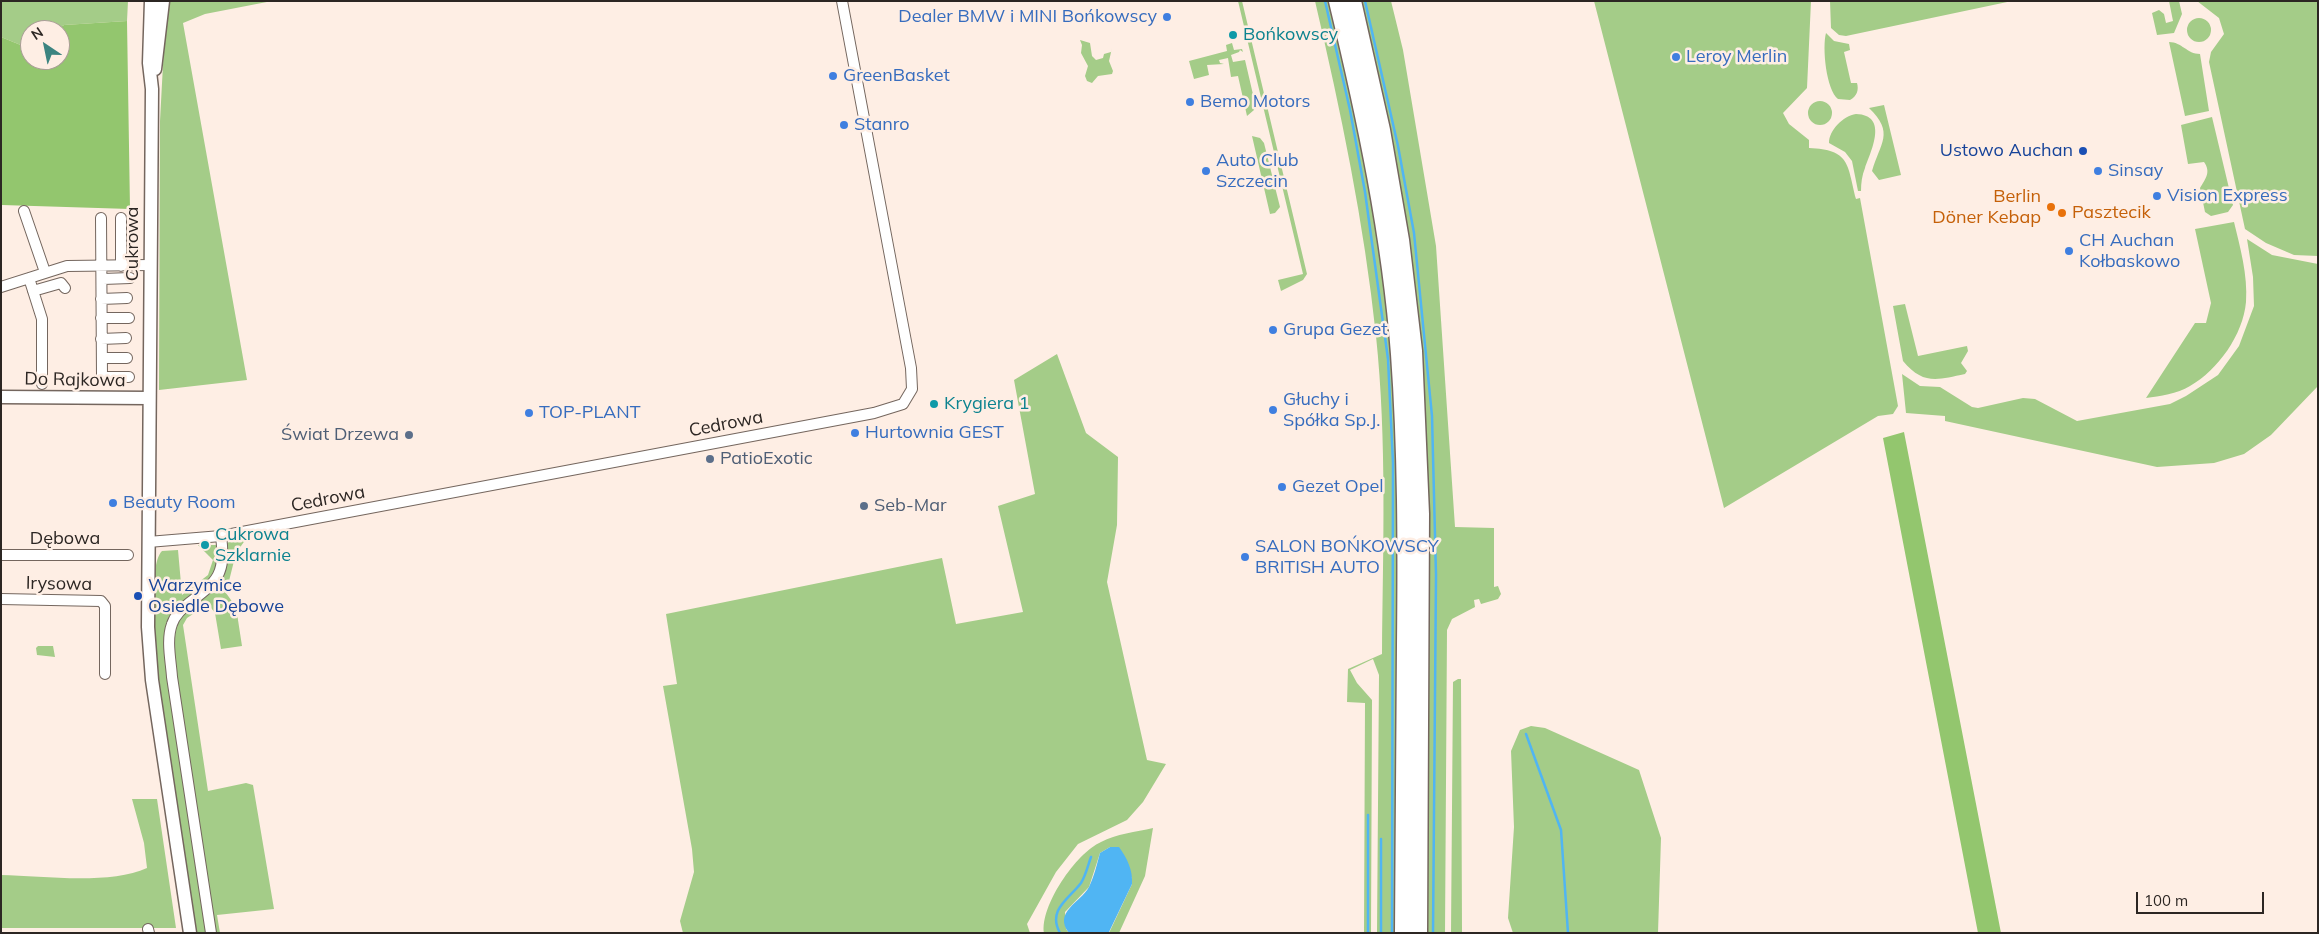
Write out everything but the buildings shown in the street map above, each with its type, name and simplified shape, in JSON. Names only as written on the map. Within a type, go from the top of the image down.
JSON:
[{"type":"main road","points":[[1337,1],[1367,133],[1386,242],[1399,352],[1406,521],[1403,933]]},
{"type":"main road","points":[[1353,1],[1386,149],[1402,240],[1414,351],[1421,514],[1419,933]]},
{"type":"street","name":"Cukrowa","points":[[151,1],[149,64],[152,89]]},
{"type":"street","name":"Cukrowa","points":[[163,1],[152,89],[148,619],[152,680],[190,933]]},
{"type":"street","name":"Cedrowa","points":[[148,542],[221,536],[874,413],[903,404],[912,389],[912,368],[842,1]]},
{"type":"street","points":[[24,211],[45,272]]},
{"type":"street","points":[[101,218],[101,265],[103,278],[101,285],[102,377],[129,376]]},
{"type":"street","points":[[121,218],[121,266]]},
{"type":"street","points":[[1,287],[66,266],[150,265]]},
{"type":"street","points":[[29,278],[42,319],[42,384]]},
{"type":"street","points":[[103,278],[130,278]]},
{"type":"street","points":[[33,291],[60,282],[65,288]]},
{"type":"street","points":[[101,299],[127,298]]},
{"type":"street","points":[[101,318],[129,318]]},
{"type":"street","points":[[101,338],[126,338]]},
{"type":"street","points":[[102,358],[127,358]]},
{"type":"street","name":"Do Rajkowa","points":[[1,397],[149,398]]},
{"type":"street","points":[[211,933],[172,677],[170,638],[172,623],[177,615],[214,583],[220,575],[224,558],[221,536]]},
{"type":"street","name":"Dębowa","points":[[1,555],[128,555]]},
{"type":"street","name":"Irysowa","points":[[1,599],[101,601],[105,606],[105,674]]},
{"type":"green space","points":[[1,1],[128,1],[127,21],[70,25],[70,20],[20,20],[20,45],[1,37]]},
{"type":"green space","points":[[170,1],[272,1],[205,14],[183,23],[247,380],[159,390],[160,121],[165,27]]},
{"type":"green space","points":[[1238,1],[1242,1],[1307,274],[1303,280],[1281,291],[1278,280],[1303,274]]},
{"type":"green space","points":[[1315,1],[1331,1],[1360,126],[1390,316],[1400,500],[1397,933],[1377,933],[1379,675],[1373,659],[1350,670],[1357,683],[1372,700],[1371,933],[1364,933],[1365,703],[1347,702],[1348,669],[1382,654],[1384,495],[1382,415],[1376,336],[1365,252],[1343,126]]},
{"type":"green space","points":[[1360,1],[1391,1],[1403,50],[1436,246],[1455,527],[1494,528],[1494,587],[1498,586],[1501,594],[1498,599],[1481,604],[1479,599],[1474,600],[1475,607],[1452,619],[1447,630],[1445,933],[1425,933],[1427,659]]},
{"type":"green space","points":[[1594,1],[1811,1],[1807,88],[1783,113],[1789,124],[1809,140],[1809,148],[1822,149],[1840,156],[1851,176],[1856,199],[1860,198],[1898,406],[1893,414],[1878,416],[1724,508]]},
{"type":"green space","points":[[1830,1],[2012,1],[1846,36],[1839,35],[1831,28]]},
{"type":"green space","points":[[2169,1],[2179,1],[2182,14],[2174,33],[2157,35],[2152,13],[2159,10],[2164,14],[2166,23],[2173,21]]},
{"type":"green space","points":[[2197,1],[2318,1],[2318,256],[2294,255],[2266,243],[2245,229],[2209,62],[2211,52],[2224,34],[2219,18]]},
{"type":"green space","points":[[2194,18],[2204,18],[2211,25],[2211,35],[2204,42],[2194,42],[2187,35],[2187,25]]},
{"type":"green space","points":[[127,21],[130,209],[2,205],[1,37],[20,45],[20,70],[70,70],[70,25]]},
{"type":"green space","points":[[1826,33],[1834,41],[1849,44],[1850,50],[1844,52],[1851,83],[1857,83],[1858,88],[1856,95],[1850,100],[1838,99],[1830,87],[1824,48]]},
{"type":"green space","points":[[1080,40],[1090,43],[1092,56],[1096,60],[1103,58],[1104,54],[1111,52],[1112,48],[1109,61],[1113,71],[1112,74],[1098,76],[1092,83],[1087,81],[1085,76],[1088,66],[1081,53],[1082,45]]},
{"type":"green space","points":[[2169,42],[2200,54],[2209,111],[2185,116]]},
{"type":"green space","points":[[1232,43],[1234,50],[1242,49],[1243,52],[1240,50],[1231,55],[1233,62],[1245,60],[1255,103],[1254,110],[1247,116],[1238,76],[1231,77],[1228,58],[1219,60],[1220,63],[1224,64],[1207,65],[1209,75],[1194,79],[1189,61],[1227,51],[1226,45]]},
{"type":"green space","points":[[1820,101],[1829,104],[1832,113],[1829,122],[1820,125],[1811,122],[1808,113],[1811,104]]},
{"type":"green space","points":[[1884,105],[1901,175],[1879,180],[1872,171],[1883,138],[1882,124],[1869,108]]},
{"type":"green space","points":[[1851,115],[1866,116],[1872,120],[1875,127],[1873,144],[1861,182],[1861,191],[1858,191],[1852,161],[1845,152],[1829,143],[1831,133],[1838,124]]},
{"type":"green space","points":[[2212,117],[2233,205],[2228,212],[2211,216],[2205,212],[2200,188],[2206,178],[2207,169],[2204,162],[2188,164],[2181,125]]},
{"type":"green space","points":[[1252,136],[1260,138],[1264,143],[1280,207],[1275,213],[1270,214]]},
{"type":"green space","points":[[2234,222],[2243,261],[2246,302],[2240,327],[2234,339],[2210,371],[2190,386],[2180,391],[2146,398],[2195,323],[2206,323],[2211,303],[2195,229]]},
{"type":"green space","points":[[2247,239],[2272,255],[2318,264],[2318,386],[2271,435],[2244,454],[2214,463],[2157,467],[1945,421],[1945,416],[1906,413],[1902,374],[1920,386],[1940,387],[1972,407],[1978,408],[2023,398],[2035,399],[2077,421],[2170,404],[2186,396],[2218,375],[2239,346],[2254,306],[2253,277]]},
{"type":"green space","points":[[1905,304],[1918,356],[1967,346],[1968,351],[1961,363],[1967,371],[1965,374],[1931,379],[1917,374],[1903,361],[1893,306]]},
{"type":"green space","points":[[1057,354],[1086,433],[1118,457],[1117,525],[1107,582],[1147,760],[1166,764],[1143,802],[1127,820],[1078,844],[1056,872],[1027,924],[1030,933],[683,933],[680,921],[694,872],[692,849],[663,686],[677,684],[666,614],[942,558],[956,624],[1023,612],[998,506],[1035,494],[1014,380]]},
{"type":"green space","points":[[1904,432],[2001,933],[1978,933],[1883,438]]},
{"type":"green space","points":[[246,539],[236,553],[226,593],[236,607],[242,646],[221,649],[215,613],[208,604],[187,618],[183,625],[208,791],[246,783],[253,785],[274,909],[217,915],[220,933],[197,933],[175,796],[158,670],[154,615],[155,573],[162,551],[178,550],[182,595],[208,575],[213,560],[198,545],[215,545]]},
{"type":"green space","points":[[38,646],[53,646],[55,657],[37,655],[36,648]]},
{"type":"green space","points":[[1461,679],[1462,933],[1451,933],[1453,682]]},
{"type":"green space","points":[[1531,726],[1545,728],[1639,770],[1661,838],[1658,933],[1513,933],[1508,918],[1514,827],[1511,751],[1520,730]]},
{"type":"green space","points":[[132,799],[157,799],[176,928],[1,928],[1,875],[96,878],[132,873],[147,868],[144,843]]},
{"type":"green space","points":[[1153,828],[1145,876],[1119,933],[1109,933],[1132,884],[1132,878],[1110,847],[1100,853],[1089,887],[1065,912],[1066,929],[1069,933],[1044,933],[1044,922],[1054,895],[1081,857],[1091,848],[1107,839]]},
{"type":"water","points":[[1110,847],[1119,847],[1125,855],[1129,864],[1132,884],[1109,932],[1069,933],[1065,926],[1064,919],[1066,913],[1089,887],[1100,853]]},
{"type":"waterway","points":[[1325,1],[1350,110],[1365,192],[1388,359],[1393,463],[1392,933]]},
{"type":"waterway","points":[[1365,1],[1398,146],[1414,233],[1432,416],[1436,575],[1433,933]]},
{"type":"waterway","points":[[1526,734],[1561,830],[1568,933]]},
{"type":"waterway","points":[[1368,815],[1368,933]]},
{"type":"waterway","points":[[1381,839],[1381,933]]},
{"type":"waterway","points":[[1060,933],[1056,918],[1058,911],[1081,883],[1091,857]]},
{"type":"place","name":"Dealer BMW i MINI Bońkowscy","points":[[1167,17]]},
{"type":"place","name":"Bońkowscy","points":[[1233,35]]},
{"type":"place","name":"Leroy Merlin","points":[[1676,57]]},
{"type":"place","name":"GreenBasket","points":[[833,76]]},
{"type":"place","name":"Bemo Motors","points":[[1190,102]]},
{"type":"place","name":"Stanro","points":[[844,125]]},
{"type":"place","name":"Ustowo Auchan","points":[[2083,151]]},
{"type":"place","name":"Auto Club Szczecin","points":[[1206,171]]},
{"type":"place","name":"Sinsay","points":[[2098,171]]},
{"type":"place","name":"Vision Express","points":[[2157,196]]},
{"type":"place","name":"Berlin Döner Kebap","points":[[2051,207]]},
{"type":"place","name":"Pasztecik","points":[[2062,213]]},
{"type":"place","name":"CH Auchan Kołbaskowo","points":[[2069,251]]},
{"type":"place","name":"Grupa Gezet","points":[[1273,330]]},
{"type":"place","name":"Krygiera 1","points":[[934,404]]},
{"type":"place","name":"Głuchy i Spółka Sp.J.","points":[[1273,410]]},
{"type":"place","name":"TOP-PLANT","points":[[529,413]]},
{"type":"place","name":"Hurtownia GEST","points":[[855,433]]},
{"type":"place","name":"Świat Drzewa","points":[[409,435]]},
{"type":"place","name":"PatioExotic","points":[[710,459]]},
{"type":"place","name":"Gezet Opel","points":[[1282,487]]},
{"type":"place","name":"Beauty Room","points":[[113,503]]},
{"type":"place","name":"Seb-Mar","points":[[864,506]]},
{"type":"place","name":"Cukrowa Szklarnie","points":[[205,545]]},
{"type":"place","name":"SALON BOŃKOWSCY BRITISH AUTO","points":[[1245,557]]},
{"type":"place","name":"Warzymice Osiedle Dębowe","points":[[138,596]]}]
